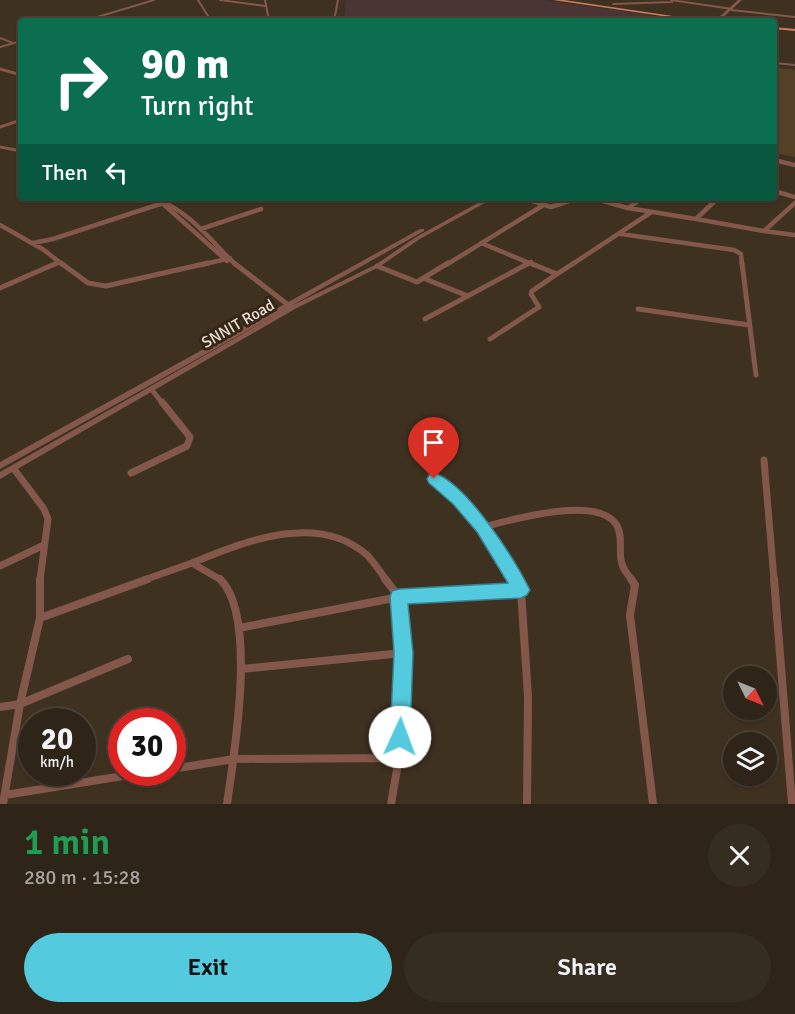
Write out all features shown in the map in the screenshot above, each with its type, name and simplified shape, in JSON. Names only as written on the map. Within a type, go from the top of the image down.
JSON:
[{"type":"main road","points":[[546,0],[683,18]]},
{"type":"main road","points":[[555,0],[610,6],[672,18]]},
{"type":"main road","points":[[777,29],[795,31]]},
{"type":"street","points":[[94,18],[156,0]]},
{"type":"street","points":[[98,18],[156,0]]},
{"type":"street","points":[[198,0],[208,16],[206,18]]},
{"type":"street","points":[[220,0],[266,6]]},
{"type":"street","points":[[265,0],[268,18]]},
{"type":"street","points":[[335,18],[338,0]]},
{"type":"street","points":[[610,6],[618,0]]},
{"type":"street","points":[[722,18],[740,0]]},
{"type":"street","points":[[610,6],[672,1],[795,17]]},
{"type":"street","points":[[631,4],[649,5]]},
{"type":"street","points":[[0,38],[12,42]]},
{"type":"street","points":[[0,46],[18,41]]},
{"type":"street","points":[[777,63],[795,65]]},
{"type":"street","points":[[0,69],[18,74]]},
{"type":"street","points":[[0,127],[18,121]]},
{"type":"street","points":[[0,147],[18,150]]},
{"type":"street","points":[[777,162],[795,165]]},
{"type":"street","points":[[777,192],[795,197]]},
{"type":"street","points":[[162,201],[224,260]]},
{"type":"street","name":"SNNIT Road","points":[[0,466],[293,308],[377,266],[419,234],[475,201]]},
{"type":"street","name":"SNNIT Road","points":[[197,359],[287,304],[485,201]]},
{"type":"street","points":[[530,201],[542,206],[559,208],[572,201]]},
{"type":"street","points":[[603,201],[650,213],[795,235]]},
{"type":"street","points":[[628,208],[638,201]]},
{"type":"street","points":[[696,219],[715,201]]},
{"type":"street","points":[[32,243],[53,239],[165,203],[177,207],[203,228],[231,260],[287,304]]},
{"type":"street","points":[[764,231],[795,203]]},
{"type":"street","points":[[377,266],[411,282],[417,282],[542,206]]},
{"type":"street","points":[[195,231],[261,209]]},
{"type":"street","points":[[490,339],[539,307],[531,294],[532,291],[650,213]]},
{"type":"street","points":[[0,225],[44,250],[88,283],[96,286],[106,286],[231,260]]},
{"type":"street","points":[[621,234],[741,254],[756,375]]},
{"type":"street","points":[[44,250],[53,239]]},
{"type":"street","points":[[482,243],[557,274]]},
{"type":"street","points":[[0,288],[59,262]]},
{"type":"street","points":[[425,319],[531,262]]},
{"type":"street","points":[[423,278],[468,296]]},
{"type":"street","points":[[638,309],[749,325]]},
{"type":"street","name":"SNNIT Road","points":[[0,476],[152,390],[181,368]]},
{"type":"street","points":[[131,473],[187,446],[190,442],[190,437],[152,390]]},
{"type":"street","points":[[764,460],[776,582],[782,716],[792,804]]},
{"type":"street","points":[[14,469],[44,509],[48,519],[40,575],[40,618],[20,704],[4,800],[108,780]]},
{"type":"street","points":[[434,479],[483,527],[521,590],[528,651],[530,745],[527,804]]},
{"type":"street","points":[[483,527],[554,512],[592,511],[608,515],[617,526],[621,562],[635,585],[630,615],[653,804]]},
{"type":"street","points":[[40,618],[249,540],[312,532],[328,534],[356,547],[368,556],[399,597],[403,653],[399,758],[391,804]]},
{"type":"street","points":[[0,566],[44,545]]},
{"type":"street","points":[[192,563],[223,582],[230,591],[239,628],[241,669],[228,804]]},
{"type":"street","points":[[239,628],[399,597],[521,590]]},
{"type":"street","points":[[241,669],[403,653]]},
{"type":"street","points":[[0,707],[20,704],[128,659]]},
{"type":"street","points":[[186,767],[234,759],[399,758]]},
{"type":"shaded area","points":[[346,0],[543,0],[670,18],[344,18]]},
{"type":"shaded area","points":[[777,67],[795,70],[795,157],[777,154]]},
{"type":"route","points":[[400,737],[403,653],[399,597],[521,590],[483,527],[434,479]]}]
